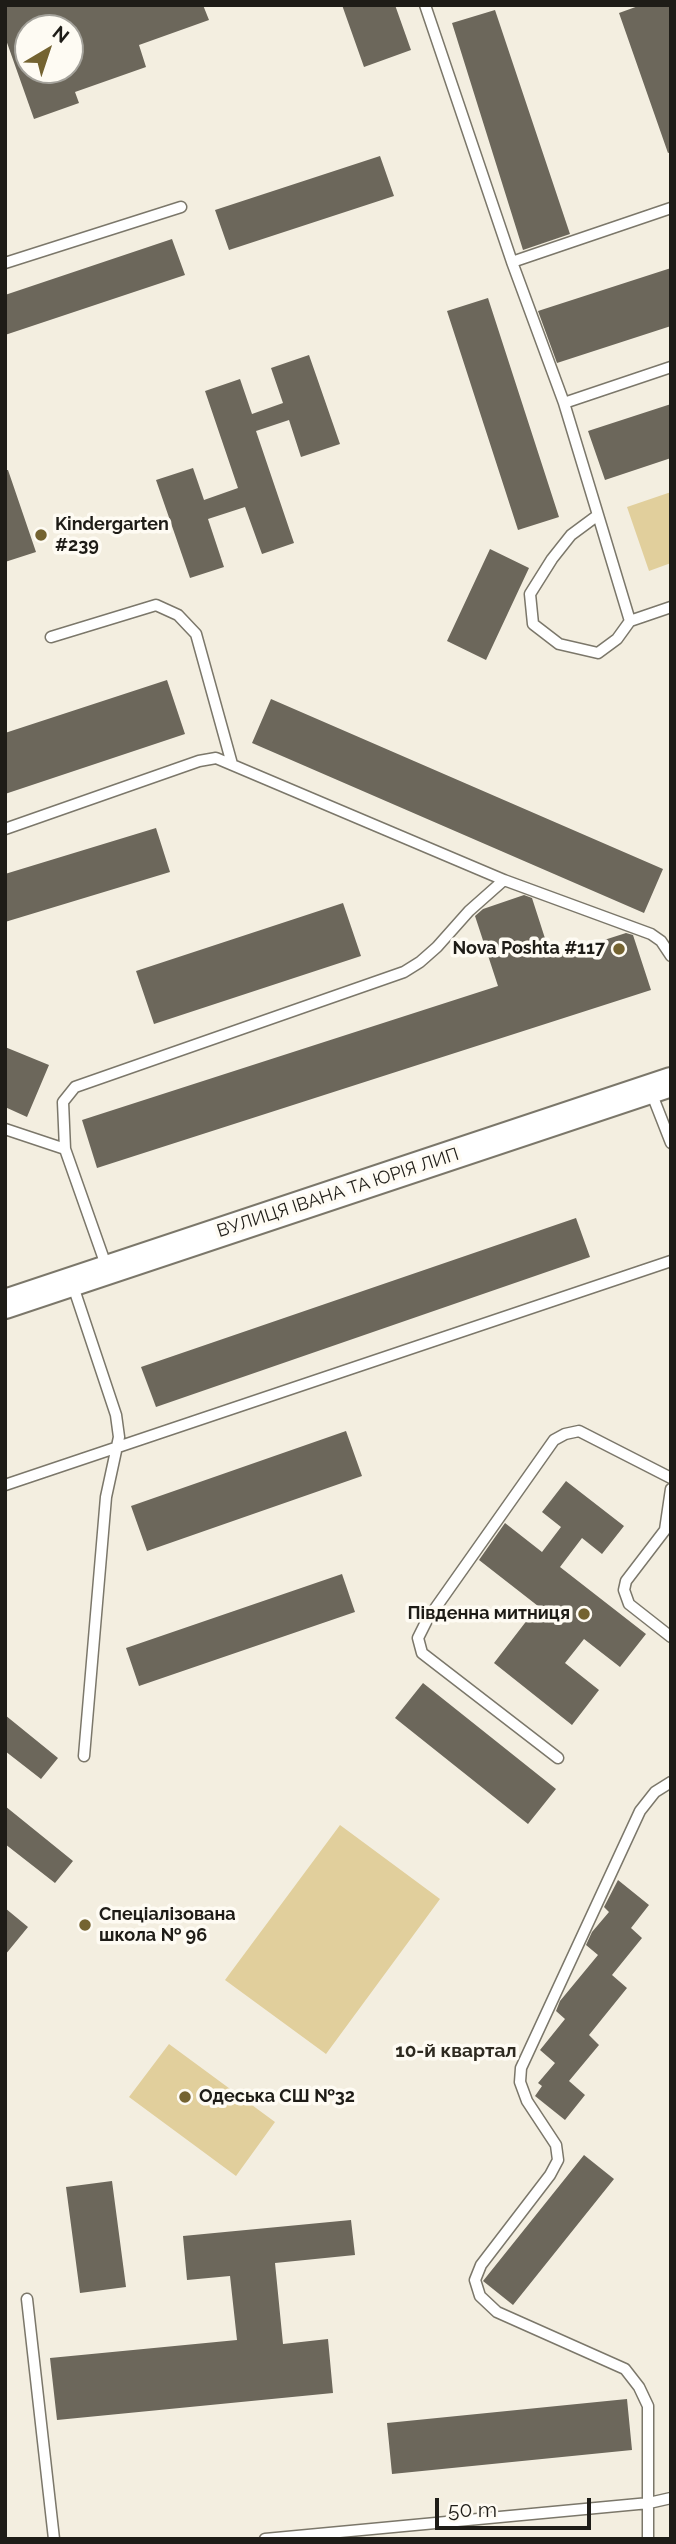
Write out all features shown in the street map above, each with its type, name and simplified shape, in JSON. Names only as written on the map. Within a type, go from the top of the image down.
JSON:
[{"type":"street","name":"ВУЛИЦЯ ІВАНА ТА ЮРІЯ ЛИП","points":[[5,1304],[660,1085]]},
{"type":"lane","points":[[425,5],[512,262],[564,403],[630,621]]},
{"type":"lane","points":[[5,263],[181,207]]},
{"type":"lane","points":[[512,262],[671,208]]},
{"type":"lane","points":[[564,403],[671,367]]},
{"type":"lane","points":[[598,515],[571,536],[552,559],[530,594],[533,624],[559,644],[598,653],[617,639],[630,621],[671,607]]},
{"type":"lane","points":[[51,637],[156,605],[178,615],[196,634],[232,764]]},
{"type":"lane","points":[[5,828],[199,761],[216,758],[504,880],[651,934],[661,941],[671,957]]},
{"type":"lane","points":[[108,1270],[65,1149],[63,1102],[75,1087],[404,972],[437,947],[469,911],[504,880]]},
{"type":"lane","points":[[660,1085],[671,1143]]},
{"type":"lane","points":[[5,1129],[65,1149]]},
{"type":"lane","points":[[5,1485],[671,1261]]},
{"type":"lane","points":[[72,1282],[116,1416],[119,1437],[106,1497],[84,1756]]},
{"type":"lane","points":[[558,1759],[422,1653],[418,1638],[426,1620],[554,1440],[579,1431],[671,1478]]},
{"type":"lane","points":[[671,1489],[668,1532],[626,1581],[624,1590],[629,1604],[671,1637]]},
{"type":"lane","points":[[648,2539],[648,2406],[639,2387],[625,2369],[497,2312],[480,2296],[475,2280],[481,2265],[550,2175],[558,2160],[556,2146],[527,2101],[520,2082],[522,2068],[640,1811],[655,1792],[671,1782]]},
{"type":"lane","points":[[27,2299],[54,2539]]},
{"type":"lane","points":[[265,2539],[671,2498]]},
{"type":"shaded area","points":[[671,492],[671,563],[649,571],[627,507]]},
{"type":"shaded area","points":[[340,1825],[440,1899],[326,2054],[225,1980]]},
{"type":"shaded area","points":[[169,2044],[275,2122],[236,2176],[129,2097]]},
{"type":"building","points":[[5,5],[203,5],[209,20],[139,45],[146,67],[75,92],[79,103],[34,119],[22,84],[84,84],[84,14],[14,14],[14,62],[5,37]]},
{"type":"building","points":[[342,5],[395,5],[411,50],[364,67]]},
{"type":"building","points":[[641,5],[671,5],[671,152],[668,153],[619,13]]},
{"type":"building","points":[[495,10],[570,234],[523,250],[452,23]]},
{"type":"building","points":[[380,156],[394,196],[229,250],[215,210]]},
{"type":"building","points":[[172,239],[185,275],[5,335],[5,295]]},
{"type":"building","points":[[671,268],[671,326],[557,363],[538,311]]},
{"type":"building","points":[[488,298],[559,517],[518,530],[447,311]]},
{"type":"building","points":[[309,355],[340,444],[301,457],[289,420],[256,431],[294,543],[262,554],[245,507],[208,519],[224,567],[190,578],[156,480],[193,468],[204,500],[238,488],[205,391],[240,379],[252,414],[283,403],[271,368]]},
{"type":"building","points":[[671,404],[671,458],[605,480],[588,431]]},
{"type":"building","points":[[5,470],[8,470],[36,552],[5,562]]},
{"type":"building","points":[[490,549],[529,568],[486,660],[447,641]]},
{"type":"building","points":[[167,680],[185,734],[5,794],[5,733]]},
{"type":"building","points":[[271,699],[663,869],[644,913],[252,743]]},
{"type":"building","points":[[156,828],[170,872],[5,922],[5,874]]},
{"type":"building","points":[[524,895],[532,898],[551,957],[626,933],[633,935],[651,990],[97,1168],[82,1120],[498,986],[475,916],[483,909]]},
{"type":"building","points":[[343,903],[361,956],[154,1024],[136,971]]},
{"type":"building","points":[[5,1047],[49,1065],[27,1117],[5,1107]]},
{"type":"building","points":[[576,1218],[590,1257],[156,1407],[141,1367]]},
{"type":"building","points":[[346,1431],[362,1476],[147,1551],[131,1506]]},
{"type":"building","name":"Південна митниця","points":[[566,1481],[624,1526],[602,1554],[582,1538],[560,1567],[646,1634],[620,1667],[584,1639],[565,1663],[599,1690],[572,1725],[494,1663],[538,1606],[479,1560],[505,1523],[542,1552],[561,1527],[542,1512]]},
{"type":"building","points":[[342,1574],[355,1612],[139,1686],[126,1648]]},
{"type":"building","points":[[423,1683],[556,1789],[528,1824],[395,1718]]},
{"type":"building","points":[[5,1715],[58,1758],[41,1779],[5,1751]]},
{"type":"building","points":[[5,1806],[73,1861],[55,1883],[5,1844]]},
{"type":"building","points":[[618,1880],[649,1905],[631,1928],[642,1938],[612,1975],[627,1988],[589,2035],[599,2045],[569,2081],[585,2095],[565,2120],[535,2096],[542,2086],[538,2083],[555,2063],[540,2050],[565,2019],[556,2011],[560,2001],[598,1955],[586,1945],[592,1932],[609,1912],[604,1907]]},
{"type":"building","points":[[5,1908],[28,1927],[5,1955]]},
{"type":"building","points":[[584,2155],[614,2179],[513,2305],[483,2281]]},
{"type":"building","points":[[112,2181],[126,2287],[80,2293],[66,2187]]},
{"type":"building","points":[[351,2220],[355,2255],[275,2263],[283,2344],[328,2339],[333,2393],[57,2420],[50,2358],[237,2340],[230,2276],[187,2280],[183,2236]]},
{"type":"building","points":[[627,2399],[632,2450],[392,2474],[387,2423]]},
{"type":"place","name":"Kindergarten #239","points":[[41,535]]},
{"type":"place","name":"Nova Poshta #117","points":[[619,949]]},
{"type":"place","name":"Південна митниця","points":[[584,1614]]},
{"type":"place","name":"Спеціалізована школа № 96","points":[[85,1925]]},
{"type":"place","name":"Одеська СШ №32","points":[[185,2097]]},
{"type":"district","name":"10-й квартал","points":[[456,2051]]}]
